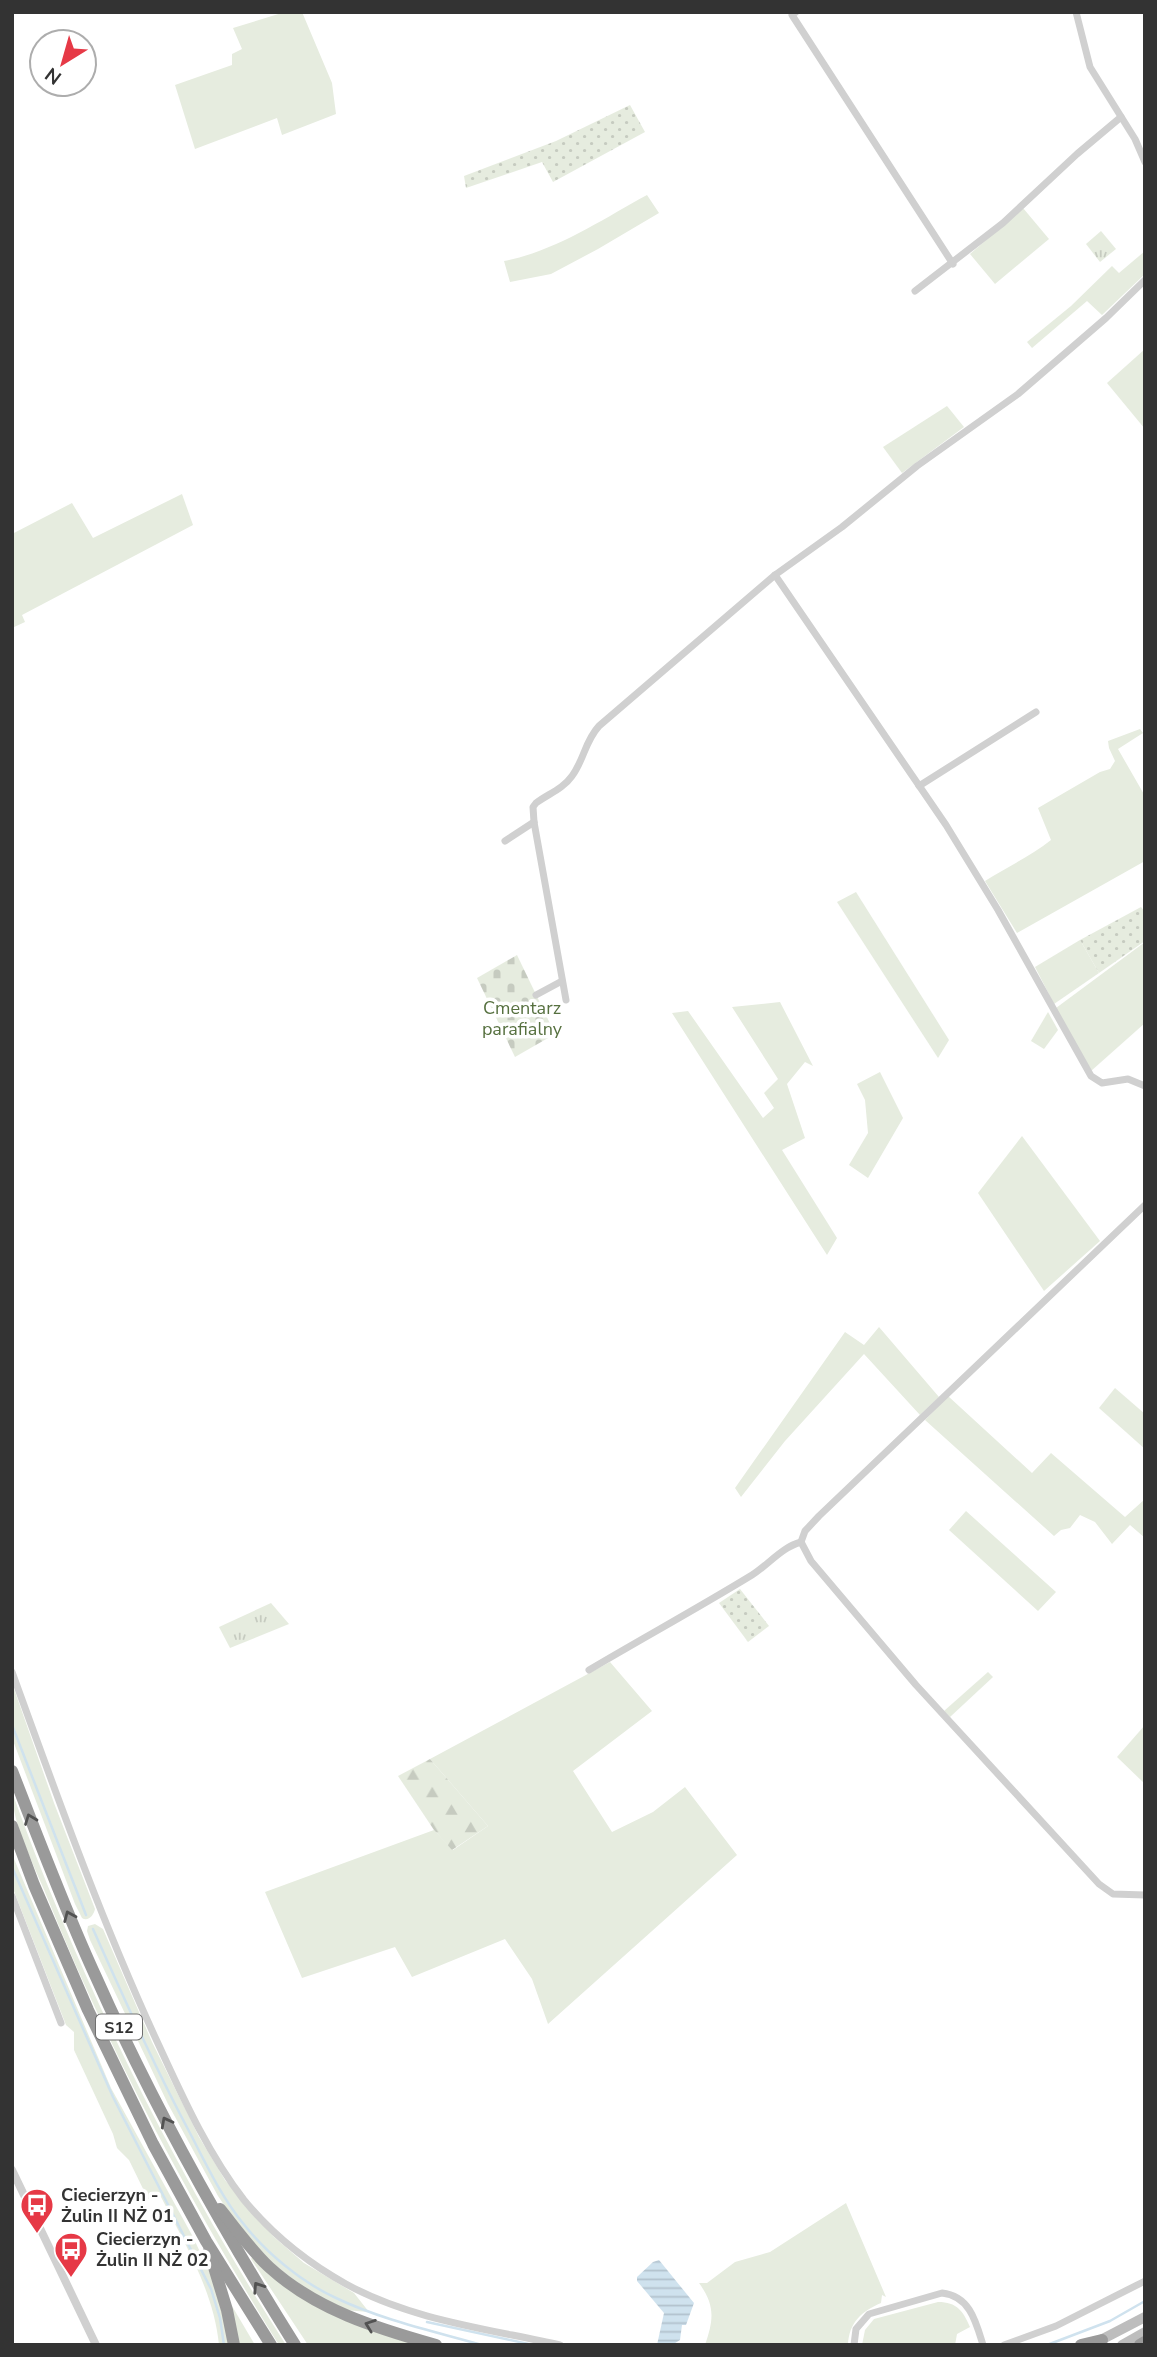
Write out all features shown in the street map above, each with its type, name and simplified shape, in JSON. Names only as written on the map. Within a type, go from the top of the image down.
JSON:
[{"type":"highway","name":"S12","points":[[12,1771],[96,1979],[149,2090],[250,2274],[295,2345]]},
{"type":"highway","name":"S12","points":[[12,1826],[34,1885],[88,2010],[153,2144],[206,2241],[271,2345]]},
{"type":"highway","points":[[198,2183],[256,2254],[301,2292],[358,2321],[436,2345]]},
{"type":"highway","points":[[206,2241],[227,2310],[234,2345]]},
{"type":"highway","points":[[1081,2345],[1097,2342]]},
{"type":"main road","points":[[1097,2342],[1145,2317]]},
{"type":"main road","points":[[1122,2345],[1145,2332]]},
{"type":"street","points":[[796,12],[792,15],[953,264]]},
{"type":"street","points":[[1076,12],[1090,67],[1137,142],[1145,162]]},
{"type":"street","points":[[915,291],[953,264],[1011,216],[1121,117]]},
{"type":"street","points":[[566,1000],[534,822],[536,803],[571,778],[589,739],[599,726],[775,575],[842,527],[917,466],[1018,394],[1106,318],[1145,280]]},
{"type":"street","points":[[775,575],[919,786],[998,910],[1091,1076],[1102,1083],[1128,1079],[1145,1086]]},
{"type":"street","points":[[919,786],[1036,712]]},
{"type":"street","points":[[505,841],[534,822]]},
{"type":"street","points":[[536,995],[562,981]]},
{"type":"street","points":[[1142,1894],[1116,1895],[1100,1884],[916,1685],[811,1561],[801,1542],[805,1531],[818,1516],[1145,1205]]},
{"type":"street","points":[[589,1670],[721,1594],[801,1542]]},
{"type":"street","points":[[12,1672],[79,1859],[128,1978],[196,2123],[214,2156],[245,2200],[298,2252],[360,2292],[421,2313],[560,2345]]},
{"type":"street","points":[[12,1896],[61,2023]]},
{"type":"street","points":[[12,2170],[96,2345]]},
{"type":"street","points":[[1004,2345],[1056,2326],[1145,2281]]},
{"type":"street","points":[[854,2345],[858,2325],[869,2314],[939,2293],[951,2294],[963,2301],[971,2311],[983,2345]]},
{"type":"green space","points":[[285,12],[302,12],[332,83],[336,114],[282,135],[277,118],[195,149],[175,85],[232,65],[232,54],[242,49],[233,28]]},
{"type":"green space","points":[[630,105],[645,132],[553,182],[542,162],[466,188],[464,176],[556,141]]},
{"type":"green space","points":[[647,195],[659,213],[551,274],[510,282],[504,261],[560,242]]},
{"type":"green space","points":[[1023,208],[1049,239],[995,284],[970,254]]},
{"type":"green space","points":[[1101,231],[1116,249],[1100,262],[1086,244]]},
{"type":"green space","points":[[1145,251],[1145,274],[1102,315],[1087,301],[1032,348],[1027,342],[1071,306],[1112,266],[1119,273]]},
{"type":"green space","points":[[1145,349],[1145,429],[1107,383]]},
{"type":"green space","points":[[947,406],[964,427],[902,473],[883,447]]},
{"type":"green space","points":[[182,494],[193,525],[22,615],[25,622],[12,628],[12,534],[72,503],[93,538]]},
{"type":"green space","points":[[1140,729],[1143,733],[1118,749],[1145,796],[1145,861],[1017,933],[985,881],[1051,840],[1038,808],[1100,772],[1110,769],[1115,761],[1108,741]]},
{"type":"green space","points":[[856,892],[949,1040],[938,1058],[837,902]]},
{"type":"green space","points":[[1141,907],[1145,912],[1145,941],[1099,973],[1080,940]]},
{"type":"green space","points":[[1080,940],[1099,973],[1054,1004],[1035,967]]},
{"type":"green space","points":[[1145,942],[1145,1023],[1091,1071],[1056,1008]]},
{"type":"green space","name":"Cmentarz parafialny","points":[[517,955],[555,1034],[515,1057],[477,978]]},
{"type":"green space","points":[[780,1002],[813,1066],[805,1062],[787,1084],[805,1138],[782,1150],[837,1238],[827,1255],[672,1013],[688,1011],[763,1118],[774,1108],[764,1093],[778,1079],[732,1007]]},
{"type":"green space","points":[[1048,1012],[1058,1030],[1044,1049],[1031,1041]]},
{"type":"green space","points":[[880,1072],[903,1118],[868,1178],[849,1165],[868,1133],[865,1100],[857,1084]]},
{"type":"green space","points":[[1022,1136],[1100,1241],[1044,1291],[978,1193]]},
{"type":"green space","points":[[879,1327],[939,1397],[920,1415],[864,1354],[785,1441],[741,1497],[735,1488],[845,1332],[864,1345]]},
{"type":"green space","points":[[1115,1388],[1145,1414],[1145,1449],[1099,1408]]},
{"type":"green space","points":[[948,1396],[1032,1473],[1051,1453],[1125,1517],[1145,1499],[1145,1538],[1130,1525],[1112,1544],[1095,1522],[1080,1515],[1070,1528],[1061,1530],[1054,1536],[925,1420]]},
{"type":"green space","points":[[966,1511],[1056,1592],[1038,1611],[949,1530]]},
{"type":"green space","points":[[740,1589],[769,1626],[748,1642],[719,1603]]},
{"type":"green space","points":[[271,1603],[289,1624],[230,1648],[219,1627]]},
{"type":"green space","points":[[610,1662],[652,1711],[573,1771],[612,1832],[653,1812],[685,1787],[737,1855],[548,2024],[532,1979],[505,1939],[412,1977],[395,1947],[302,1978],[265,1892],[434,1830],[453,1850],[488,1826],[430,1759]]},
{"type":"green space","points":[[988,1672],[993,1677],[950,1717],[944,1711]]},
{"type":"green space","points":[[12,1683],[95,1909],[88,1918],[82,1918],[75,1904],[12,1738]]},
{"type":"green space","points":[[1145,1725],[1145,1784],[1117,1757]]},
{"type":"green space","points":[[430,1759],[488,1826],[452,1850],[434,1830],[398,1776]]},
{"type":"green space","points":[[12,1792],[69,1936],[134,2076],[206,2213],[286,2345],[279,2345],[214,2237],[125,2070],[71,1955],[25,1845],[16,1818]]},
{"type":"green space","points":[[12,1854],[111,2088],[193,2237],[215,2284],[230,2345],[219,2345],[205,2287],[161,2197],[148,2199],[129,2160],[117,2148],[74,2050],[74,2032],[66,2025],[12,1886]]},
{"type":"green space","points":[[95,1924],[103,1929],[152,2042],[199,2137],[225,2180],[274,2237],[304,2263],[354,2293],[369,2312],[344,2310],[307,2290],[271,2262],[239,2227],[218,2196],[168,2104],[90,1940],[88,1926]]},
{"type":"green space","points":[[846,2203],[886,2297],[882,2295],[881,2303],[858,2318],[851,2330],[848,2345],[705,2345],[711,2312],[708,2298],[699,2283],[707,2283],[735,2262],[770,2252]]},
{"type":"green space","points":[[253,2256],[269,2272],[421,2345],[308,2345],[251,2259]]},
{"type":"green space","points":[[938,2302],[959,2309],[970,2327],[957,2334],[955,2345],[862,2345],[865,2330],[874,2319]]},
{"type":"green space","points":[[232,2306],[255,2345],[238,2345]]},
{"type":"water","points":[[659,2260],[694,2303],[686,2325],[682,2325],[680,2340],[672,2345],[657,2345],[664,2313],[637,2281],[637,2277]]},
{"type":"waterway","points":[[12,1725],[86,1915]]},
{"type":"waterway","points":[[12,1867],[113,2097],[211,2289],[220,2318],[224,2345]]},
{"type":"waterway","points":[[93,1929],[152,2059],[208,2168],[234,2212],[261,2244],[297,2275],[353,2306],[482,2345]]},
{"type":"waterway","points":[[1047,2345],[1110,2321],[1145,2301]]},
{"type":"waterway","points":[[427,2322],[533,2345]]},
{"type":"place","name":"Ciecierzyn - Żulin II NŻ 01","points":[[37,2235]]},
{"type":"place","name":"Ciecierzyn - Żulin II NŻ 02","points":[[71,2279]]}]
